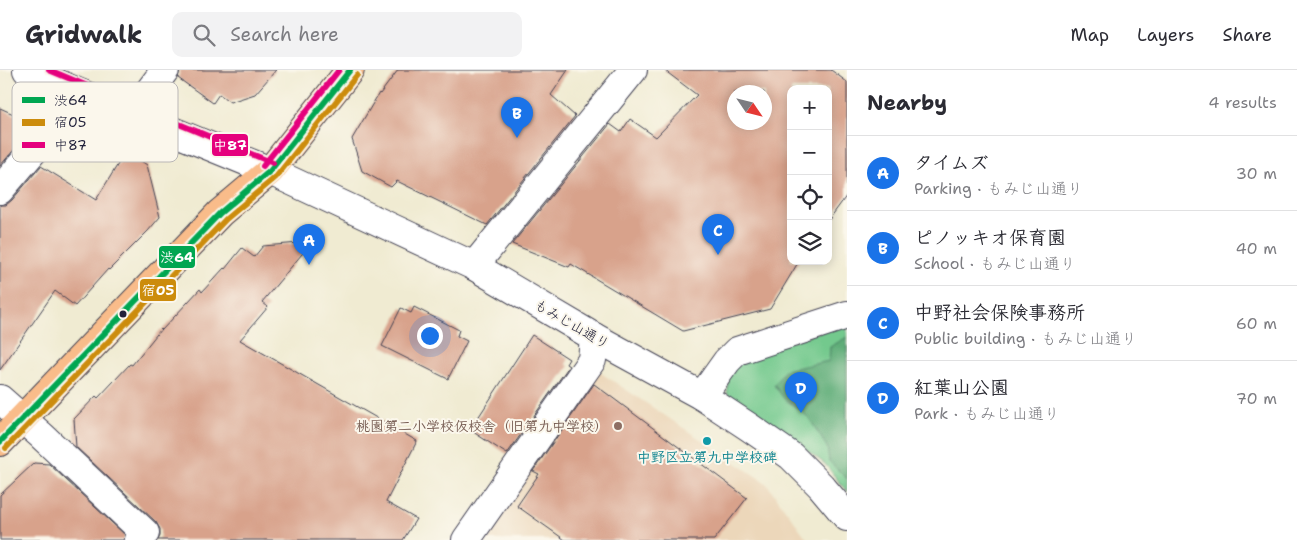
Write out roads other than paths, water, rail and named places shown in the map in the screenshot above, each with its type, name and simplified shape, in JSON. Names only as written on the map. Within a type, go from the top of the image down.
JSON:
[{"type":"main road","points":[[0,442],[220,214],[270,170],[350,70]]},
{"type":"street","name":"もみじ山通り","points":[[27,70],[54,82]]},
{"type":"street","points":[[156,82],[165,70]]},
{"type":"street","points":[[474,266],[633,70]]},
{"type":"street","name":"もみじ山通り","points":[[178,133],[270,170],[474,266],[594,337],[702,396],[791,456],[821,486],[847,517]]},
{"type":"street","points":[[0,190],[24,162]]},
{"type":"street","points":[[702,396],[737,351],[847,315]]},
{"type":"street","points":[[466,540],[592,360],[594,337]]},
{"type":"street","points":[[0,399],[145,533],[139,540]]},
{"type":"place","name":"ピノッキオ保育園","points":[[517,138]]},
{"type":"place","name":"中野社会保険事務所","points":[[718,255]]},
{"type":"place","name":"タイムズ","points":[[309,265]]},
{"type":"place","name":"紅葉山公園","points":[[801,413]]},
{"type":"place","name":"桃園第二小学校仮校舎（旧第九中学校）","points":[[618,426]]},
{"type":"place","name":"中野区立第九中学校碑","points":[[707,441]]}]
